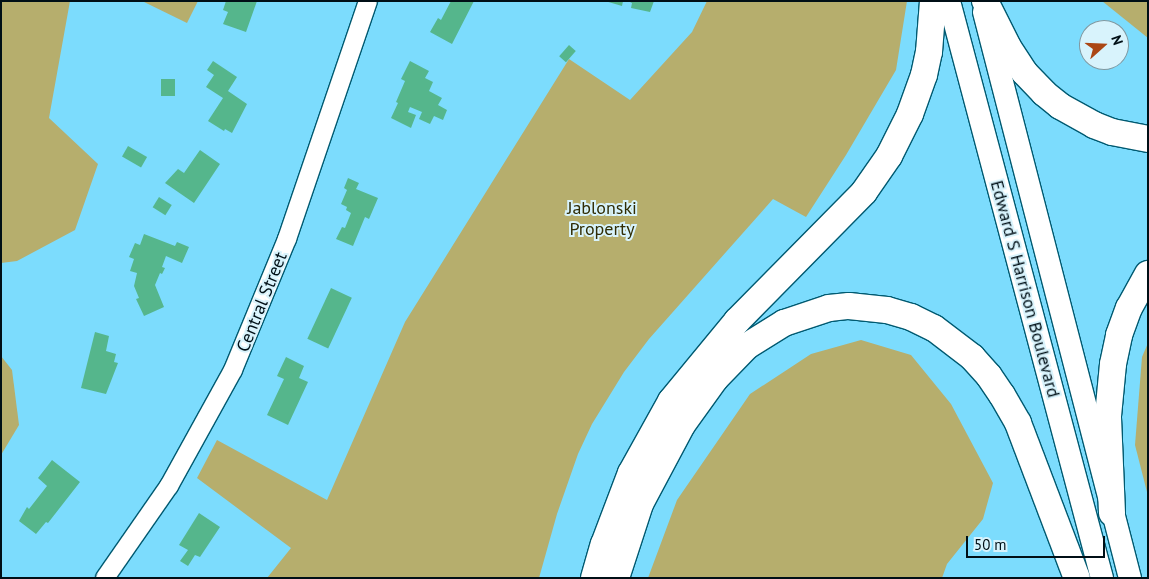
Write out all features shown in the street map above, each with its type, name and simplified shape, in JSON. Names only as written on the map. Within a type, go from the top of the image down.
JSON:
[{"type":"highway","points":[[594,578],[604,544],[631,472],[671,401],[737,321],[864,192],[889,156],[910,114],[924,75],[930,52],[934,1]]},
{"type":"highway","points":[[983,1],[1024,72],[1044,93],[1060,106],[1094,126],[1112,132],[1148,139]]},
{"type":"highway","points":[[1112,513],[1108,416],[1113,364],[1119,335],[1130,308],[1148,274]]},
{"type":"highway","points":[[616,578],[623,552],[644,496],[682,424],[715,379],[747,346],[784,323],[828,308],[849,306],[887,310],[911,317],[934,328],[966,352],[989,376],[1002,394],[1018,423],[1077,578]]},
{"type":"main road","name":"Edward S Harrison Boulevard","points":[[949,1],[1102,578]]},
{"type":"main road","name":"Edward S Harrison Boulevard","points":[[983,1],[1130,578]]},
{"type":"street","name":"Central Street","points":[[105,578],[169,486],[233,370],[287,239],[368,1]]},
{"type":"green space","points":[[1,1],[70,1],[49,118],[98,164],[75,230],[17,261],[1,263]]},
{"type":"green space","points":[[142,1],[198,1],[187,23]]},
{"type":"green space","name":"Jablonski Property","points":[[707,1],[907,1],[896,70],[846,155],[806,217],[773,199],[649,339],[624,372],[592,424],[578,454],[557,514],[539,578],[267,578],[291,548],[197,478],[217,440],[327,500],[405,322],[569,59],[630,100],[692,32]]},
{"type":"green space","points":[[1102,1],[1148,1],[1148,38],[1129,23],[1129,20],[1126,20]]},
{"type":"green space","points":[[861,340],[911,355],[951,404],[993,483],[983,519],[947,564],[942,578],[648,578],[677,500],[750,394],[811,354]]},
{"type":"green space","points":[[1148,343],[1148,496],[1135,445],[1142,357]]},
{"type":"green space","points":[[1,356],[12,370],[19,425],[1,455]]},
{"type":"building","points":[[226,1],[257,1],[246,32],[223,24],[228,12],[223,10]]},
{"type":"building","points":[[451,1],[474,1],[452,44],[430,32],[438,18],[441,20]]},
{"type":"building","points":[[605,1],[623,1],[622,6]]},
{"type":"building","points":[[628,1],[654,1],[650,12],[631,8],[632,3]]},
{"type":"building","points":[[569,45],[576,51],[566,62],[559,56]]},
{"type":"building","points":[[213,61],[237,77],[228,91],[247,104],[232,133],[225,129],[224,131],[208,121],[223,98],[206,87],[214,75],[207,70]]},
{"type":"building","points":[[410,61],[429,71],[425,78],[433,82],[429,91],[442,98],[438,105],[447,110],[443,120],[434,116],[430,124],[419,119],[422,112],[410,107],[408,112],[416,115],[411,128],[391,118],[405,81],[401,79]]},
{"type":"building","points":[[161,79],[175,79],[175,96],[161,96]]},
{"type":"building","points":[[128,146],[147,157],[141,167],[122,156]]},
{"type":"building","points":[[200,150],[220,164],[194,203],[165,183],[178,169],[184,173]]},
{"type":"building","points":[[348,178],[359,183],[356,189],[378,198],[369,219],[365,217],[353,246],[336,239],[342,227],[345,228],[351,213],[346,210],[347,207],[341,204],[347,190],[344,188]]},
{"type":"building","points":[[159,197],[172,205],[165,215],[153,207]]},
{"type":"building","points":[[144,234],[175,246],[177,242],[189,247],[182,263],[166,256],[162,267],[165,268],[162,274],[160,273],[155,285],[164,307],[144,316],[136,299],[139,298],[134,286],[137,273],[130,271],[134,259],[129,257],[135,243],[140,245]]},
{"type":"building","points":[[331,288],[352,298],[328,348],[307,339]]},
{"type":"building","points":[[95,332],[109,336],[106,351],[116,354],[114,362],[118,363],[106,394],[81,388]]},
{"type":"building","points":[[286,357],[304,366],[299,378],[308,382],[288,425],[267,415],[284,379],[277,376]]},
{"type":"building","points":[[52,460],[80,482],[48,523],[46,522],[36,534],[19,521],[27,507],[29,509],[47,486],[38,478]]},
{"type":"building","points":[[199,513],[220,527],[200,557],[195,555],[188,566],[180,561],[188,550],[179,545]]}]
